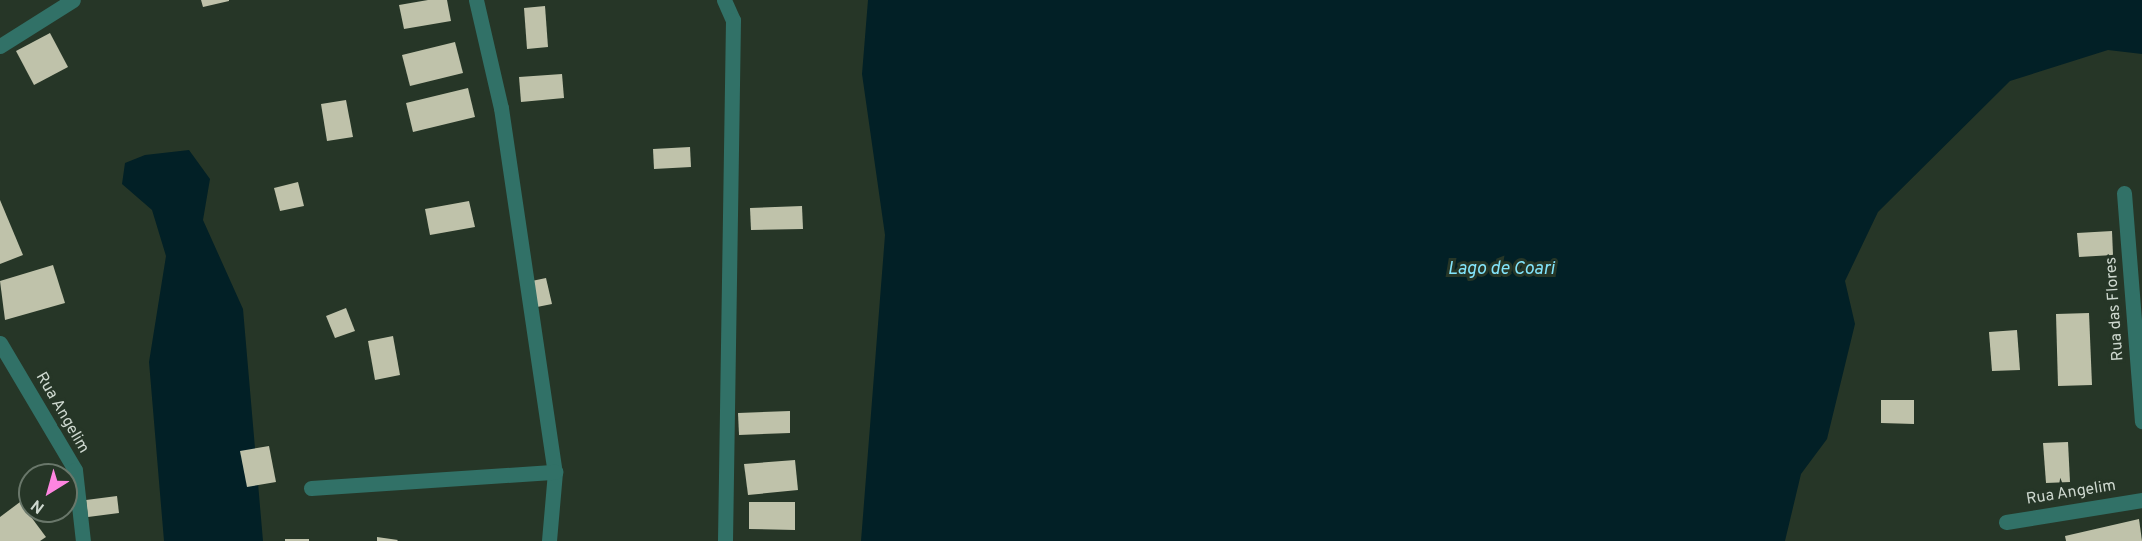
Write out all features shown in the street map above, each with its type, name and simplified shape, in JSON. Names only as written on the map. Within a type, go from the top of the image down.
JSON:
[{"type":"street","points":[[0,46],[73,0]]},
{"type":"street","points":[[476,0],[501,108],[555,472],[549,541]]},
{"type":"street","points":[[724,0],[733,20],[724,541]]},
{"type":"street","name":"Rua das Flores","points":[[2124,193],[2142,421]]},
{"type":"street","name":"Rua Angelim","points":[[0,343],[75,470],[83,541]]},
{"type":"street","points":[[311,488],[555,472]]},
{"type":"street","name":"Rua Angelim","points":[[2006,522],[2142,500]]},
{"type":"water","name":"Lago de Coari","points":[[868,0],[2142,0],[2142,54],[2108,50],[2010,81],[1878,212],[1845,281],[1855,324],[1827,439],[1801,474],[1785,541],[861,541],[885,235],[862,74]]},
{"type":"water","points":[[189,150],[210,179],[203,220],[243,309],[263,541],[164,541],[149,362],[166,256],[152,210],[122,184],[125,163],[145,155]]},
{"type":"building","points":[[201,0],[229,0],[229,1],[203,7]]},
{"type":"building","points":[[428,0],[447,0],[451,21],[404,29],[399,5]]},
{"type":"building","points":[[545,6],[548,47],[527,49],[524,8]]},
{"type":"building","points":[[50,33],[68,67],[34,85],[16,51]]},
{"type":"building","points":[[455,42],[463,73],[410,86],[402,55]]},
{"type":"building","points":[[562,74],[564,98],[521,102],[519,77]]},
{"type":"building","points":[[468,88],[475,117],[413,132],[406,103]]},
{"type":"building","points":[[346,100],[353,137],[327,141],[321,104]]},
{"type":"building","points":[[690,147],[691,167],[654,169],[653,149]]},
{"type":"building","points":[[298,182],[304,206],[280,211],[274,188]]},
{"type":"building","points":[[0,200],[23,255],[0,264]]},
{"type":"building","points":[[469,201],[475,227],[430,235],[425,209]]},
{"type":"building","points":[[802,206],[803,229],[751,230],[750,208]]},
{"type":"building","points":[[2112,231],[2113,255],[2079,257],[2077,233]]},
{"type":"building","points":[[53,265],[65,303],[5,320],[0,281]]},
{"type":"building","points":[[546,278],[552,304],[532,308],[527,282]]},
{"type":"building","points":[[346,308],[355,331],[335,338],[326,316]]},
{"type":"building","points":[[2089,313],[2092,385],[2058,386],[2056,314]]},
{"type":"building","points":[[2017,330],[2020,370],[1992,371],[1989,332]]},
{"type":"building","points":[[393,336],[400,375],[375,380],[368,341]]},
{"type":"building","points":[[1881,400],[1914,400],[1914,424],[1881,423]]},
{"type":"building","points":[[790,411],[790,433],[739,435],[738,413]]},
{"type":"building","points":[[2068,442],[2070,482],[2046,483],[2043,443]]},
{"type":"building","points":[[269,446],[276,482],[247,487],[240,451]]},
{"type":"building","points":[[795,460],[798,490],[748,495],[744,464]]},
{"type":"building","points":[[117,496],[119,513],[88,517],[86,500]]},
{"type":"building","points":[[749,502],[795,502],[795,530],[749,529]]},
{"type":"building","points":[[18,504],[18,523],[36,523],[46,537],[40,541],[0,541],[0,517]]},
{"type":"building","points":[[2139,519],[2142,541],[2066,541],[2065,536]]},
{"type":"building","points":[[377,537],[398,540],[377,541]]},
{"type":"building","points":[[285,539],[309,539],[309,541],[285,541]]}]
